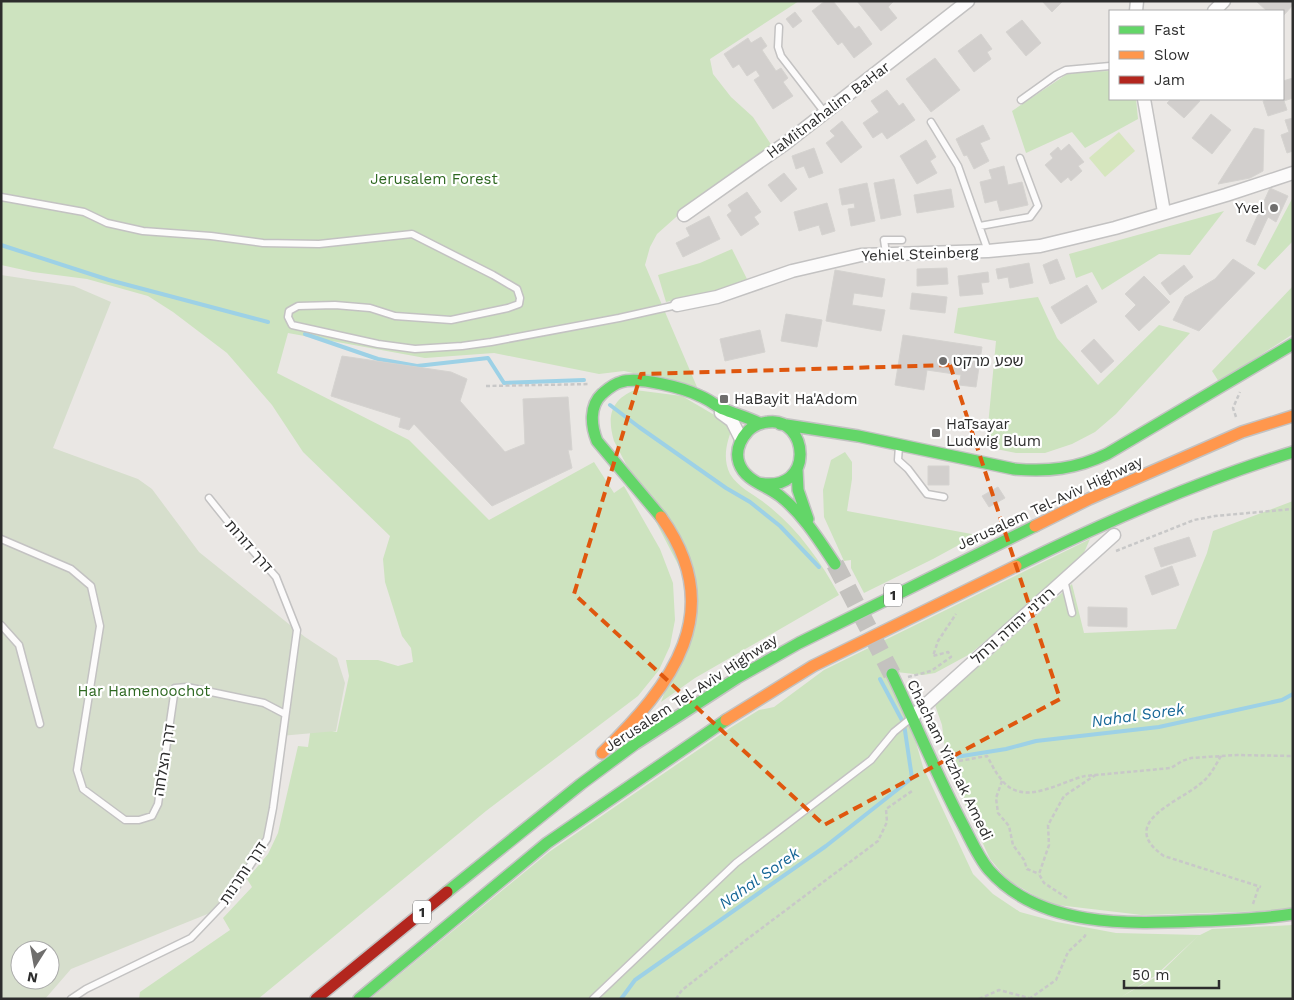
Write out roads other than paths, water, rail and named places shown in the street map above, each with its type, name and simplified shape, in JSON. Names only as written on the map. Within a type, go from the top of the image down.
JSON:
[{"type":"main road","points":[[835,564],[816,535],[791,506],[773,491],[746,475],[739,462],[738,453],[741,439],[750,428],[759,423],[771,422],[858,436],[1014,469],[1049,472],[1068,469],[1107,454],[1293,344]]},
{"type":"main road","points":[[529,825],[630,728],[652,701],[683,652],[693,608],[692,585],[677,542],[664,520],[597,441],[592,428],[593,412],[598,398],[610,387],[622,381],[651,382],[701,396],[721,408],[746,416],[759,423]]},
{"type":"main road","name":"Jerusalem Tel-Aviv Highway","points":[[316,999],[529,825],[634,744],[737,678],[799,643],[1089,499],[1242,432],[1289,417]]},
{"type":"main road","points":[[780,424],[792,432],[798,440],[801,454],[797,484],[800,497],[816,535]]},
{"type":"main road","points":[[758,482],[773,484],[782,482],[790,476],[813,444],[832,437],[858,436]]},
{"type":"main road","name":"1","points":[[360,999],[548,843],[716,726],[813,666],[1078,535],[1253,464],[1293,452]]},
{"type":"main road","name":"Chacham Yitzhak Amedi","points":[[893,676],[947,795],[988,868],[998,879],[1014,891],[1055,911],[1089,918],[1147,923],[1233,920],[1293,914]]},
{"type":"street","name":"HaMitnahalim BaHar","points":[[684,215],[726,187],[825,113],[968,1]]},
{"type":"street","points":[[1215,10],[1224,1]]},
{"type":"street","points":[[1144,100],[1164,212]]},
{"type":"street","name":"Yehiel Steinberg","points":[[677,305],[717,297],[792,271],[860,255],[988,251],[1040,246],[1115,228],[1293,173]]},
{"type":"street","points":[[592,428],[597,424],[600,413],[608,398],[622,388],[642,386],[688,396],[707,404],[732,421],[741,439]]},
{"type":"street","name":"רוז'ני יהודה ורחל","points":[[912,717],[1114,535]]},
{"type":"lane","points":[[780,27],[778,47],[781,56],[825,113]]},
{"type":"lane","points":[[1021,100],[1066,70],[1109,66]]},
{"type":"lane","points":[[931,122],[958,166],[988,251]]},
{"type":"lane","points":[[980,226],[1030,217],[1036,211],[1038,206],[1020,158]]},
{"type":"lane","points":[[1,197],[84,212],[106,223],[143,231],[211,236],[263,243],[319,244],[412,234],[517,289],[520,298],[519,304],[451,320],[395,316],[370,308],[335,305],[298,306],[289,311],[288,317],[292,325],[378,344],[415,349],[462,346],[619,318],[677,305]]},
{"type":"lane","points":[[886,253],[884,240],[902,240]]},
{"type":"lane","points":[[900,445],[898,460],[908,469],[927,494],[944,497]]},
{"type":"lane","name":"דרך דורות","points":[[209,498],[276,577],[297,630],[285,714]]},
{"type":"lane","name":"דרך הצלחה","points":[[1,539],[71,569],[91,586],[100,626],[77,770],[83,788],[125,820],[139,820],[152,816],[158,804],[175,688],[187,687],[264,703],[285,714]]},
{"type":"lane","points":[[1064,580],[1072,612]]},
{"type":"lane","points":[[1,625],[19,645],[40,724]]},
{"type":"lane","name":"דרך ותרנות","points":[[71,999],[86,989],[190,938],[230,897],[267,839],[273,808],[285,714]]},
{"type":"lane","points":[[593,999],[736,863],[871,760],[894,732],[912,717]]},
{"type":"waterway","points":[[1,245],[109,280],[268,322]]},
{"type":"waterway","points":[[305,334],[378,359],[417,366],[488,358],[504,383],[584,380]]},
{"type":"waterway","points":[[610,405],[726,488],[750,502],[780,526],[819,567]]},
{"type":"waterway","name":"Nahal Sorek","points":[[621,999],[635,980],[826,846],[912,778],[904,724],[880,679]]},
{"type":"waterway","name":"Nahal Sorek","points":[[956,757],[1006,749],[1036,741],[1159,727],[1282,700],[1293,694]]},
{"type":"tunnel","points":[[835,564],[892,674]]},
{"type":"place","name":"Yvel","points":[[1274,208]]},
{"type":"place","name":"שפע מרקט","points":[[943,361]]},
{"type":"place","name":"HaBayit Ha'Adom","points":[[724,399]]},
{"type":"place","name":"HaTsayar Ludwig Blum","points":[[936,433]]},
{"type":"park label","name":"Jerusalem Forest","points":[[434,179]]},
{"type":"park label","name":"Har Hamenoochot","points":[[144,691]]}]
